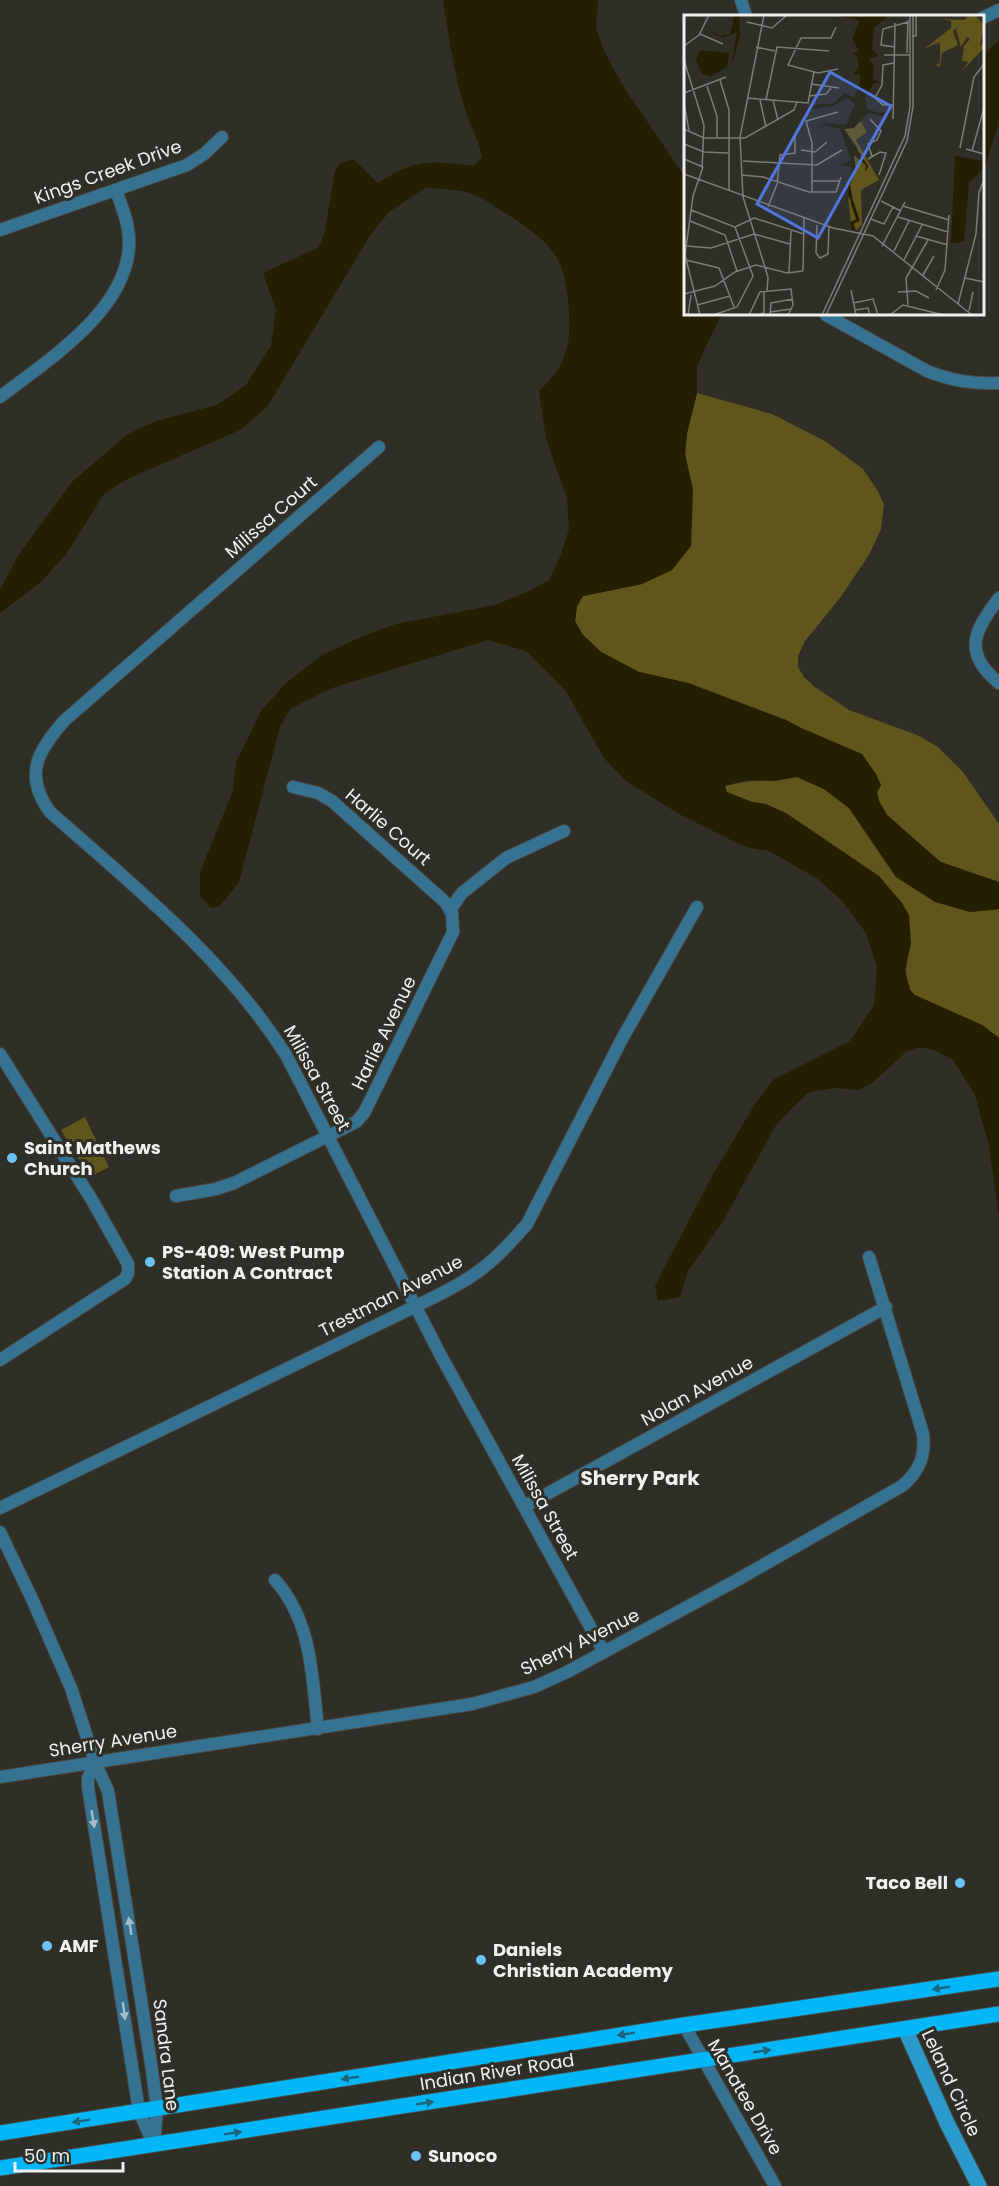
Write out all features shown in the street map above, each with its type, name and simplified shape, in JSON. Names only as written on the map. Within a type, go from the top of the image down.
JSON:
[{"type":"main road","name":"Indian River Road","points":[[0,2133],[684,2025],[999,1979]]},
{"type":"main road","name":"Indian River Road","points":[[0,2168],[999,2014]]},
{"type":"street","points":[[741,0],[746,15]]},
{"type":"street","points":[[984,17],[999,10]]},
{"type":"street","name":"Kings Creek Drive","points":[[0,230],[186,165],[204,154],[222,137]]},
{"type":"street","points":[[0,398],[87,326],[105,308],[117,290],[126,269],[129,236],[116,191]]},
{"type":"street","points":[[826,315],[943,378],[963,382],[999,383]]},
{"type":"street","name":"Milissa Court","points":[[188,614],[379,447]]},
{"type":"street","points":[[997,601],[979,627],[976,649],[985,672],[999,683]]},
{"type":"street","name":"Milissa Street","points":[[188,614],[65,720],[50,737],[38,756],[36,764],[37,788],[42,801],[50,812],[143,895],[243,995],[266,1023],[286,1054],[414,1307],[604,1652]]},
{"type":"street","name":"Harlie Court","points":[[293,787],[318,793],[332,801],[445,902],[450,910]]},
{"type":"street","points":[[450,910],[462,893],[506,858],[564,831]]},
{"type":"street","name":"Trestman Avenue","points":[[0,1508],[456,1286],[505,1249],[527,1224],[623,1037],[697,907]]},
{"type":"street","name":"Harlie Avenue","points":[[176,1196],[216,1189],[234,1183],[356,1122],[364,1113],[453,932],[454,921],[450,910]]},
{"type":"street","points":[[0,1054],[92,1200],[128,1264],[128,1274],[125,1279],[0,1360]]},
{"type":"street","name":"Sherry Avenue","points":[[0,1777],[318,1729],[500,1698],[542,1683],[604,1652],[902,1486],[912,1478],[922,1460],[925,1444],[886,1307],[869,1257]]},
{"type":"street","name":"Nolan Avenue","points":[[525,1506],[886,1307]]},
{"type":"street","name":"Sandra Lane","points":[[0,1532],[71,1688],[95,1762],[108,1791],[157,2109],[154,2145]]},
{"type":"street","points":[[274,1580],[295,1608],[303,1628],[309,1649],[318,1729]]},
{"type":"street","name":"Sandra Lane","points":[[95,1762],[88,1778],[88,1787],[139,2112],[154,2145]]},
{"type":"street","name":"Manatee Drive","points":[[684,2025],[775,2186]]},
{"type":"street","name":"Leland Circle","points":[[905,2029],[947,2123],[979,2186]]},
{"type":"shaded area","points":[[443,0],[598,0],[596,29],[605,53],[625,89],[684,176],[684,315],[722,315],[697,367],[697,393],[687,433],[685,454],[693,490],[691,546],[672,570],[642,584],[583,596],[577,606],[575,621],[582,634],[601,652],[639,672],[688,683],[786,720],[862,754],[881,785],[877,792],[887,815],[940,862],[999,882],[999,909],[970,912],[935,902],[896,877],[849,808],[824,789],[797,777],[775,781],[746,780],[725,786],[727,792],[786,813],[879,876],[909,915],[911,943],[905,970],[910,990],[915,995],[982,1025],[999,1038],[999,1218],[989,1146],[975,1095],[953,1060],[934,1050],[920,1047],[907,1051],[871,1084],[858,1090],[835,1088],[809,1092],[794,1106],[776,1125],[722,1223],[688,1271],[680,1297],[658,1301],[655,1286],[711,1178],[755,1104],[773,1080],[850,1041],[874,1005],[877,967],[866,933],[842,901],[818,879],[769,851],[745,847],[679,814],[626,781],[604,758],[565,690],[526,651],[488,640],[332,688],[290,709],[280,727],[239,882],[220,906],[211,908],[200,896],[200,872],[233,791],[236,762],[261,711],[286,683],[322,655],[363,636],[396,624],[495,605],[525,593],[549,580],[560,557],[569,529],[567,498],[546,439],[539,391],[555,374],[567,347],[569,313],[565,278],[554,253],[546,243],[487,201],[470,193],[425,188],[389,212],[371,234],[267,407],[240,430],[125,480],[104,494],[67,553],[41,582],[0,613],[0,590],[19,554],[72,482],[128,434],[156,421],[217,405],[246,385],[271,346],[276,310],[263,273],[319,247],[325,231],[335,171],[341,163],[353,159],[378,183],[414,165],[446,163],[474,166],[482,157],[459,89]]},
{"type":"shaded area","points":[[999,40],[999,121],[984,171],[984,57]]},
{"type":"shaded area","points":[[697,393],[772,414],[825,441],[863,469],[878,491],[884,505],[881,529],[869,555],[840,598],[805,641],[798,656],[798,667],[804,677],[815,687],[849,710],[917,735],[938,747],[963,772],[999,824],[999,882],[941,862],[887,815],[877,792],[881,785],[799,727],[688,683],[639,672],[601,652],[582,634],[575,621],[577,606],[583,596],[642,584],[693,490],[685,454],[687,433]]},
{"type":"shaded area","points":[[797,777],[824,789],[849,808],[896,877],[970,912],[999,909],[999,1038],[982,1025],[914,995],[906,976],[911,943],[766,804],[752,802],[726,792],[725,786],[734,784]]},
{"type":"shaded area","points":[[85,1117],[109,1167],[90,1177],[61,1130]]},
{"type":"place","name":"Saint Mathews Church","points":[[12,1158]]},
{"type":"place","name":"PS-409: West Pump Station A Contract","points":[[150,1262]]},
{"type":"place","name":"Taco Bell","points":[[960,1883]]},
{"type":"place","name":"AMF","points":[[47,1946]]},
{"type":"place","name":"Daniels Christian Academy","points":[[481,1960]]},
{"type":"place","name":"Sunoco","points":[[416,2156]]},
{"type":"district","name":"Sherry Park","points":[[640,1478]]}]
